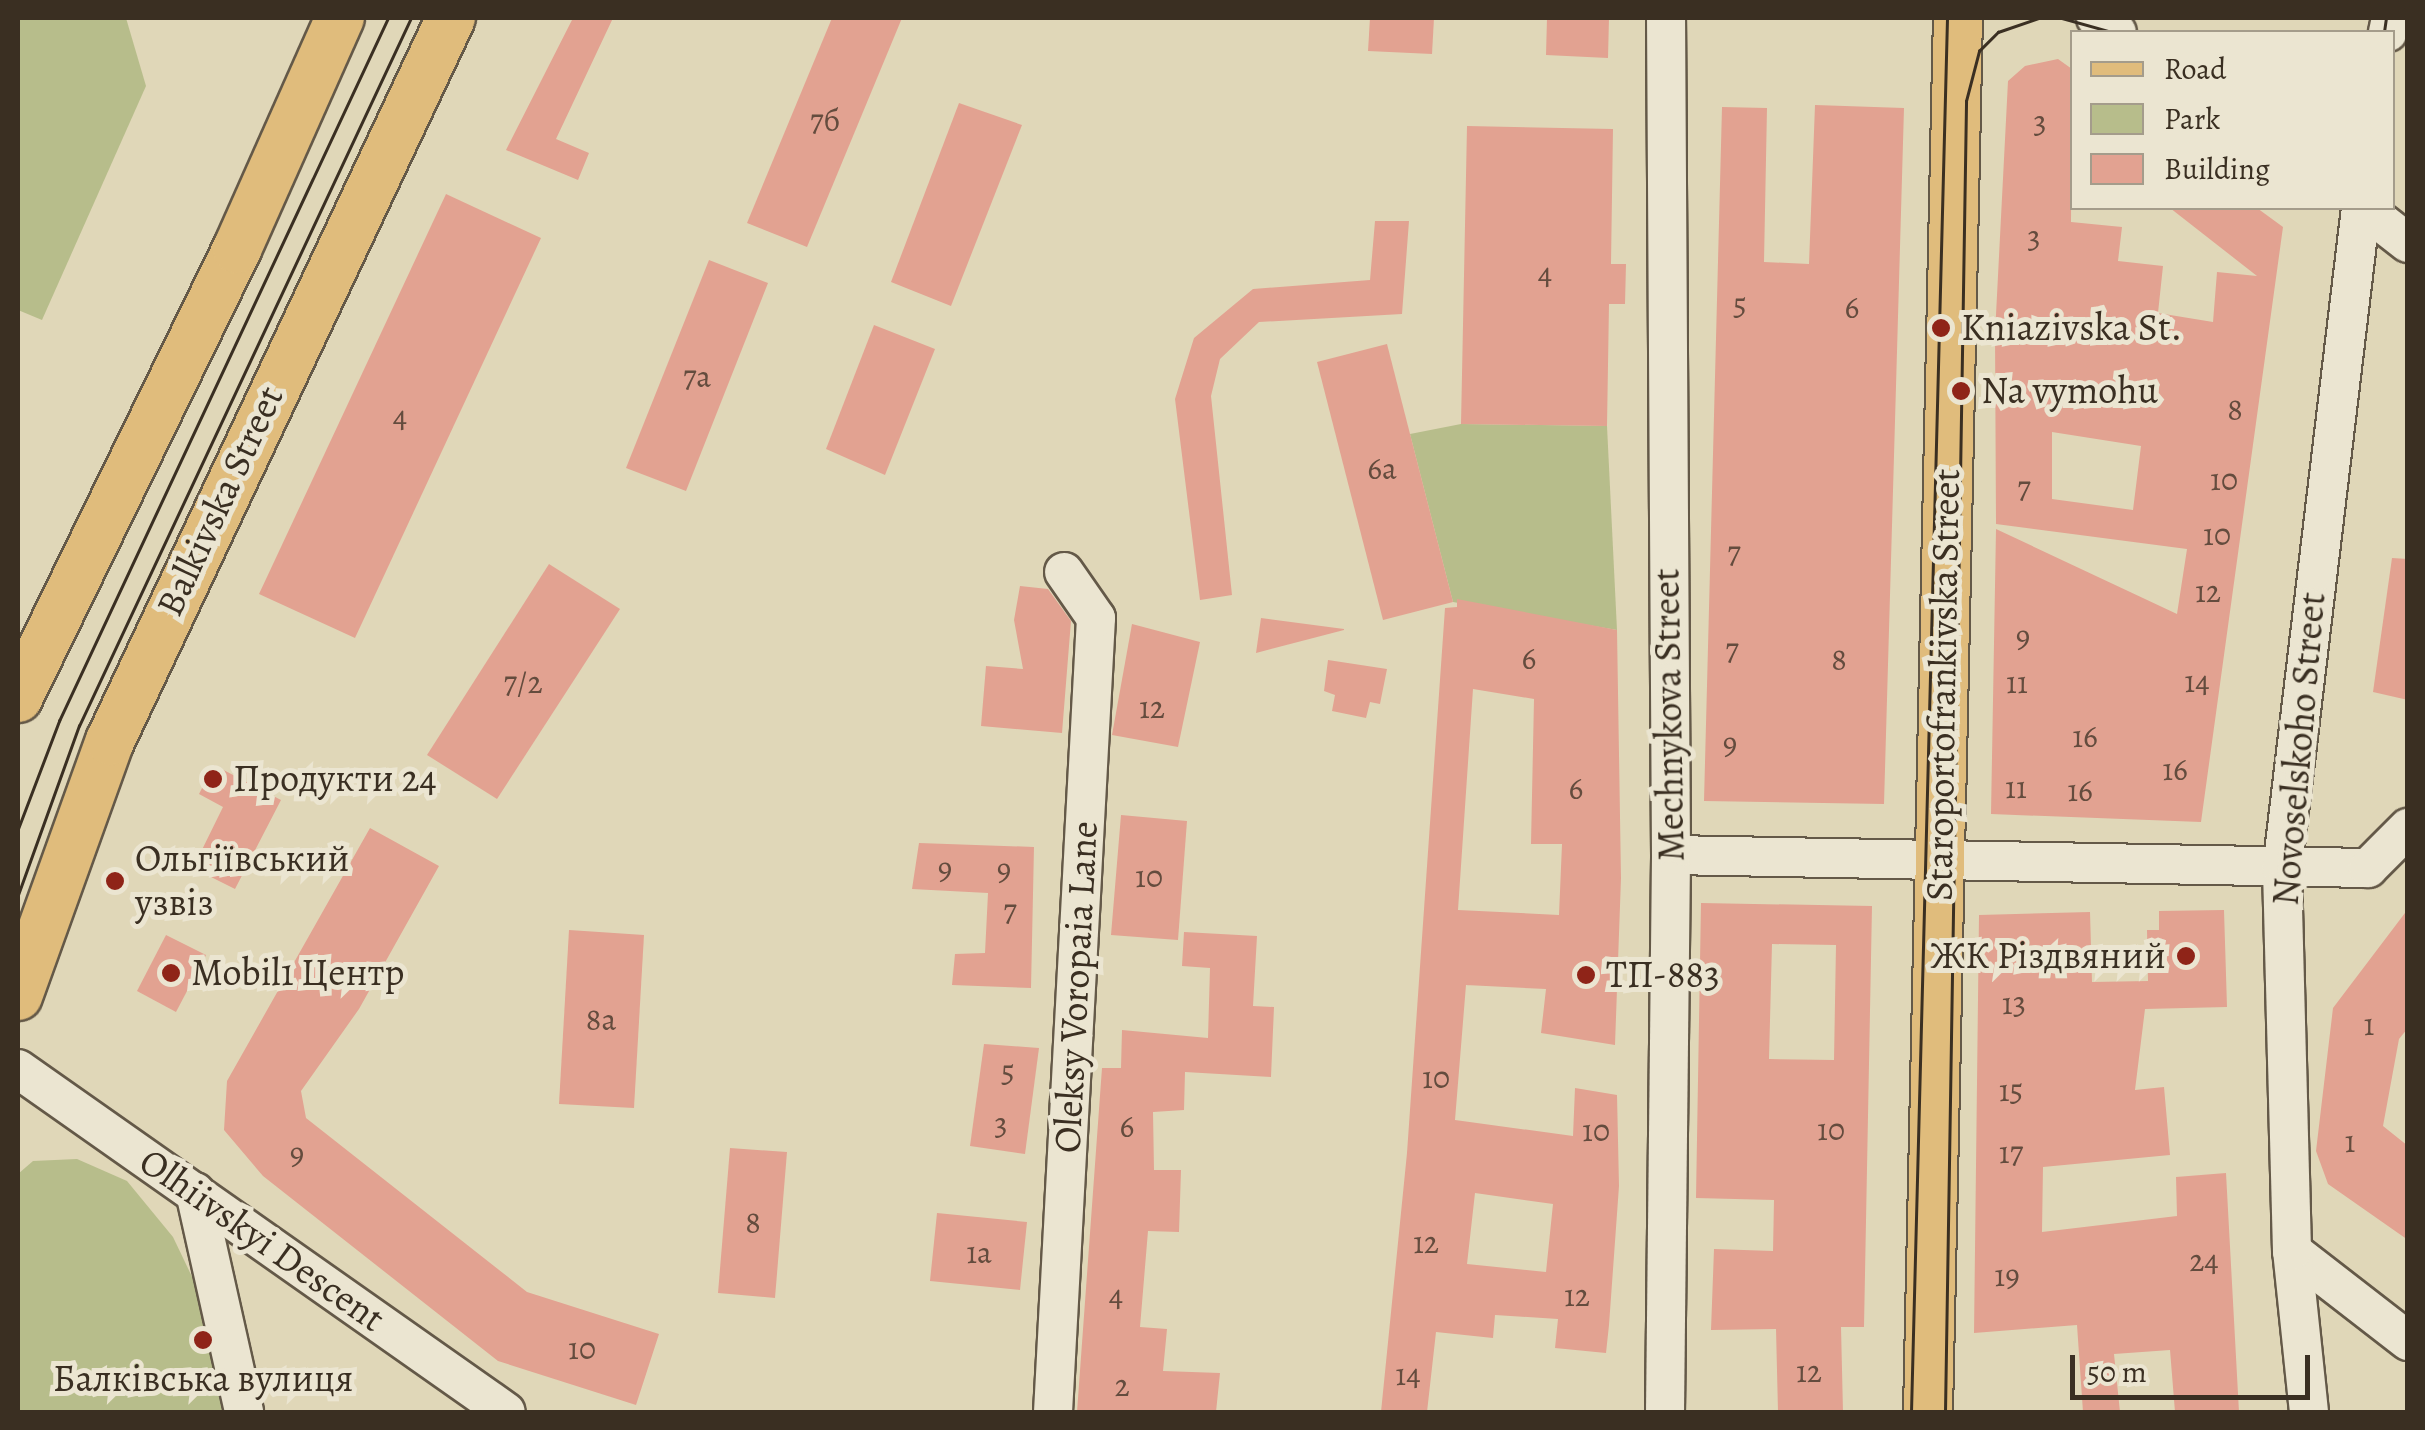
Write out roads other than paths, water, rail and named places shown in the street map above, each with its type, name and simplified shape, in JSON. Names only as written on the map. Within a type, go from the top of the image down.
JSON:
[{"type":"main road","points":[[18,698],[237,249],[340,18]]},
{"type":"main road","name":"Balkivska Street","points":[[18,996],[110,741],[452,18]]},
{"type":"main road","name":"Staroportofrankivska Street","points":[[1928,1412],[1958,18]]},
{"type":"street","name":"Mechnykova Street","points":[[1665,1412],[1671,856],[1666,18]]},
{"type":"street","name":"Novoselskoho Street","points":[[2310,1412],[2292,1251],[2282,870],[2362,210]]},
{"type":"street","points":[[2365,210],[2408,243]]},
{"type":"street","name":"Oleksy Voropaia Lane","points":[[1052,1412],[1096,618],[1064,572]]},
{"type":"street","points":[[1671,856],[2282,870],[2368,868],[2408,828]]},
{"type":"street","name":"Olhiivskyi Descent","points":[[18,1070],[506,1412]]},
{"type":"street","points":[[195,1192],[244,1412]]},
{"type":"street","points":[[2292,1251],[2408,1341]]},
{"type":"tram line","points":[[18,829],[59,721],[388,18]]},
{"type":"tram line","points":[[18,895],[79,726],[411,18]]},
{"type":"tram line","points":[[1911,1412],[1947,18]]},
{"type":"tram line","points":[[1945,1412],[1966,101],[1979,51],[1998,32],[2039,18]]},
{"type":"tram line","points":[[2062,18],[2105,30]]},
{"type":"tram line","points":[[2384,30],[2386,18]]},
{"type":"place","name":"Kniazivska St.","points":[[1941,328]]},
{"type":"place","name":"Na vymohu","points":[[1961,391]]},
{"type":"place","name":"Продукти 24","points":[[213,779]]},
{"type":"place","name":"Ольгіївський узвіз","points":[[115,881]]},
{"type":"place","name":"ЖК Різдвяний","points":[[2186,956]]},
{"type":"place","name":"Mobil1 Центр","points":[[171,973]]},
{"type":"place","name":"ТП-883","points":[[1586,975]]},
{"type":"place","name":"Балківська вулиця","points":[[203,1340]]}]
